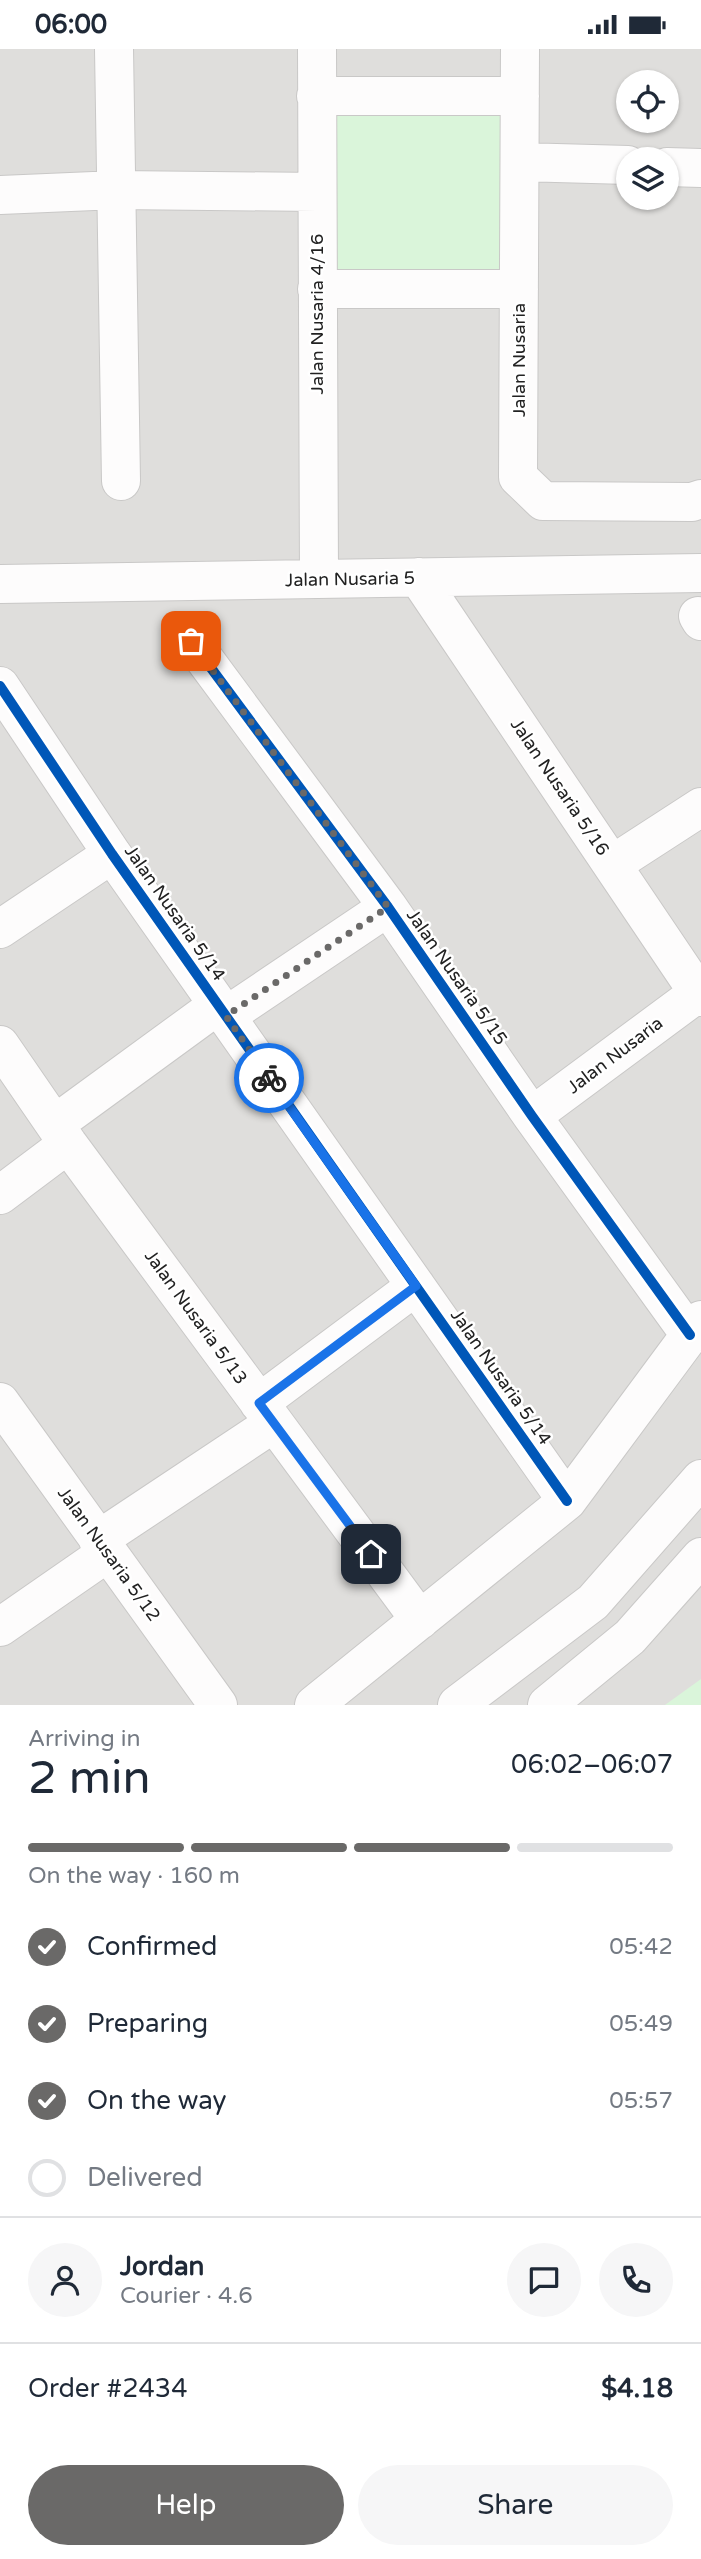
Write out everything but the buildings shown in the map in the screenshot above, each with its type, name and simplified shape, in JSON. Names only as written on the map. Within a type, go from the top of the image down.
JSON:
[{"type":"street","points":[[114,49],[121,481]]},
{"type":"street","name":"Jalan Nusaria 4/16","points":[[317,49],[319,579]]},
{"type":"street","name":"Jalan Nusaria","points":[[520,49],[518,477],[543,501],[692,502],[701,499]]},
{"type":"street","points":[[316,96],[520,96]]},
{"type":"street","points":[[520,162],[616,166]]},
{"type":"street","points":[[679,167],[701,168]]},
{"type":"street","points":[[0,195],[117,190],[317,193]]},
{"type":"street","points":[[317,289],[519,289]]},
{"type":"street","name":"Jalan Nusaria 5","points":[[0,584],[701,573]]},
{"type":"street","name":"Jalan Nusaria 5/16","points":[[418,577],[700,995]]},
{"type":"street","name":"Jalan Nusaria 5/15","points":[[191,641],[388,907],[532,1116],[696,1328]]},
{"type":"street","name":"Jalan Nusaria 5/14","points":[[0,686],[112,854],[567,1501]]},
{"type":"street","points":[[613,864],[701,807]]},
{"type":"street","points":[[0,929],[112,854]]},
{"type":"street","points":[[0,1195],[61,1134],[222,1011],[388,907]]},
{"type":"street","name":"Jalan Nusaria","points":[[532,1116],[700,995]]},
{"type":"street","name":"Jalan Nusaria 5/13","points":[[0,1045],[61,1134],[420,1620]]},
{"type":"street","points":[[0,1627],[266,1413],[416,1286]]},
{"type":"street","points":[[314,1705],[567,1501],[696,1328]]},
{"type":"street","name":"Jalan Nusaria 5/12","points":[[0,1402],[218,1705]]},
{"type":"street","points":[[457,1705],[593,1602],[701,1479]]},
{"type":"street","points":[[547,1705],[630,1637],[701,1557]]},
{"type":"shaded area","points":[[0,49],[701,49],[701,1705],[0,1705]]},
{"type":"green space","points":[[501,106],[503,274],[334,276],[331,107]]},
{"type":"green space","points":[[701,1679],[701,1705],[665,1705]]},
{"type":"cycle path","points":[[191,641],[388,907],[532,1116],[690,1335]]},
{"type":"cycle path","points":[[0,686],[112,854],[567,1501]]},
{"type":"way so far","points":[[191,641],[388,907],[226,1016],[269,1078]]},
{"type":"route","points":[[269,1078],[416,1286],[259,1403],[371,1554]]}]
